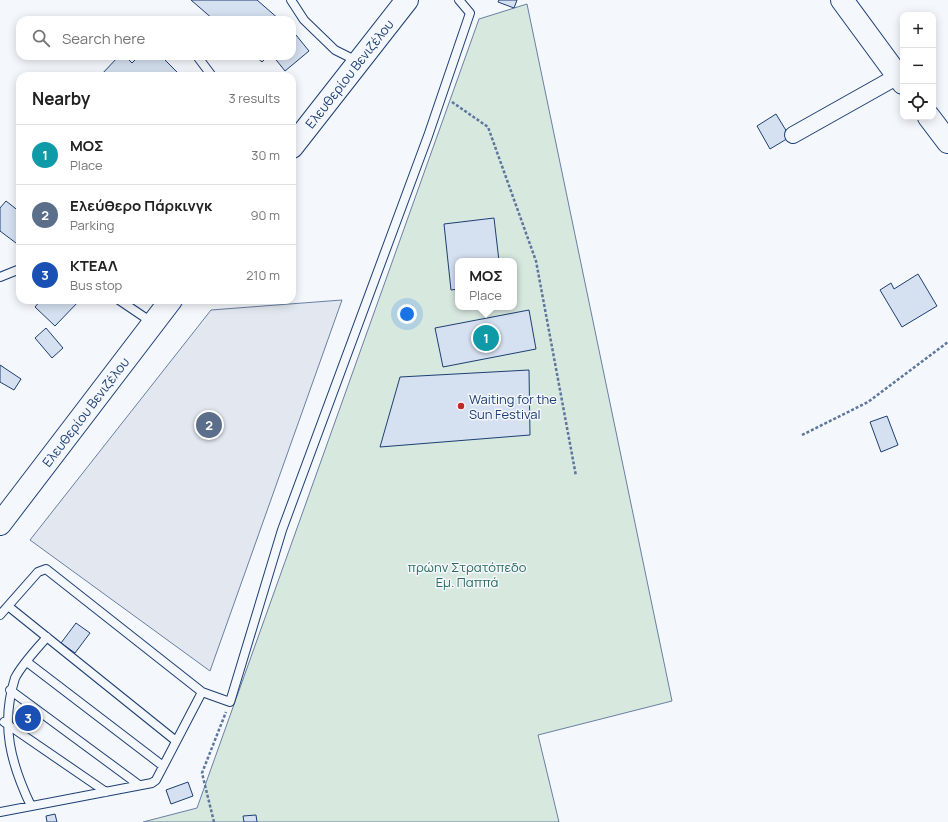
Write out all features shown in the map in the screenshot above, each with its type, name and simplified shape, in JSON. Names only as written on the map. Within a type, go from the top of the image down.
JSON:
[{"type":"main road","name":"Ελευθερίου Βενιζέλου","points":[[296,139],[407,0]]},
{"type":"main road","points":[[842,0],[900,79]]},
{"type":"main road","points":[[931,120],[948,142]]},
{"type":"main road","name":"Ελευθερίου Βενιζέλου","points":[[0,524],[169,304]]},
{"type":"street","points":[[793,134],[900,80]]},
{"type":"lane","points":[[291,0],[304,20],[335,50],[358,62]]},
{"type":"lane","points":[[0,615],[38,572],[46,569],[202,692],[230,702],[282,530],[442,95],[470,12],[459,0]]},
{"type":"lane","points":[[200,60],[209,72]]},
{"type":"lane","points":[[0,277],[16,271]]},
{"type":"lane","points":[[125,304],[154,324]]},
{"type":"lane","points":[[8,606],[176,741]]},
{"type":"lane","points":[[31,806],[7,750],[4,722],[7,697],[16,678],[47,637]]},
{"type":"lane","points":[[27,662],[163,766]]},
{"type":"lane","points":[[10,690],[139,786]]},
{"type":"lane","points":[[0,812],[139,786],[154,781],[202,692]]},
{"type":"lane","points":[[4,722],[106,792]]},
{"type":"path","points":[[442,95],[488,127],[533,253],[576,476]]},
{"type":"path","points":[[802,435],[868,402],[948,342]]},
{"type":"path","points":[[214,822],[202,773],[230,702]]},
{"type":"green space","name":"πρώην Στρατόπεδο Εμ. Παππά","points":[[527,4],[672,701],[538,735],[559,822],[143,822],[197,808],[479,19]]},
{"type":"shaded area","points":[[342,300],[210,671],[30,540],[211,310]]},
{"type":"building","points":[[191,0],[257,0],[275,16],[209,16]]},
{"type":"building","points":[[499,0],[517,0],[514,8],[498,2]]},
{"type":"building","points":[[296,35],[309,51],[285,71],[276,60],[296,60]]},
{"type":"building","points":[[115,60],[129,60],[132,63],[135,60],[165,60],[177,72],[104,72]]},
{"type":"building","points":[[776,114],[790,137],[770,149],[757,126]]},
{"type":"building","points":[[6,201],[16,209],[16,243],[0,231],[0,208]]},
{"type":"building","points":[[494,218],[499,258],[455,258],[455,289],[451,290],[444,224]]},
{"type":"building","points":[[918,274],[937,306],[902,327],[880,290],[891,283],[894,289]]},
{"type":"building","points":[[38,304],[76,304],[55,326],[35,307]]},
{"type":"building","points":[[529,310],[536,349],[443,367],[435,328]]},
{"type":"building","points":[[46,328],[63,348],[52,358],[35,338]]},
{"type":"building","points":[[0,365],[21,379],[14,390],[0,382]]},
{"type":"building","name":"Waiting for the Sun Festival","points":[[529,370],[530,435],[380,447],[400,377]]},
{"type":"building","points":[[887,416],[898,445],[881,452],[870,422]]},
{"type":"building","points":[[76,623],[90,633],[75,653],[61,643]]},
{"type":"building","points":[[188,782],[193,796],[171,804],[166,790]]},
{"type":"building","points":[[55,814],[57,822],[47,822],[46,816]]},
{"type":"building","points":[[256,815],[257,822],[244,822],[243,816]]},
{"type":"place","name":"ΜΟΣ","points":[[486,338]]},
{"type":"place","name":"Waiting for the Sun Festival","points":[[461,406]]},
{"type":"place","name":"Ελεύθερο Πάρκινγκ","points":[[209,425]]},
{"type":"place","name":"ΚΤΕΑΛ","points":[[28,718]]}]
